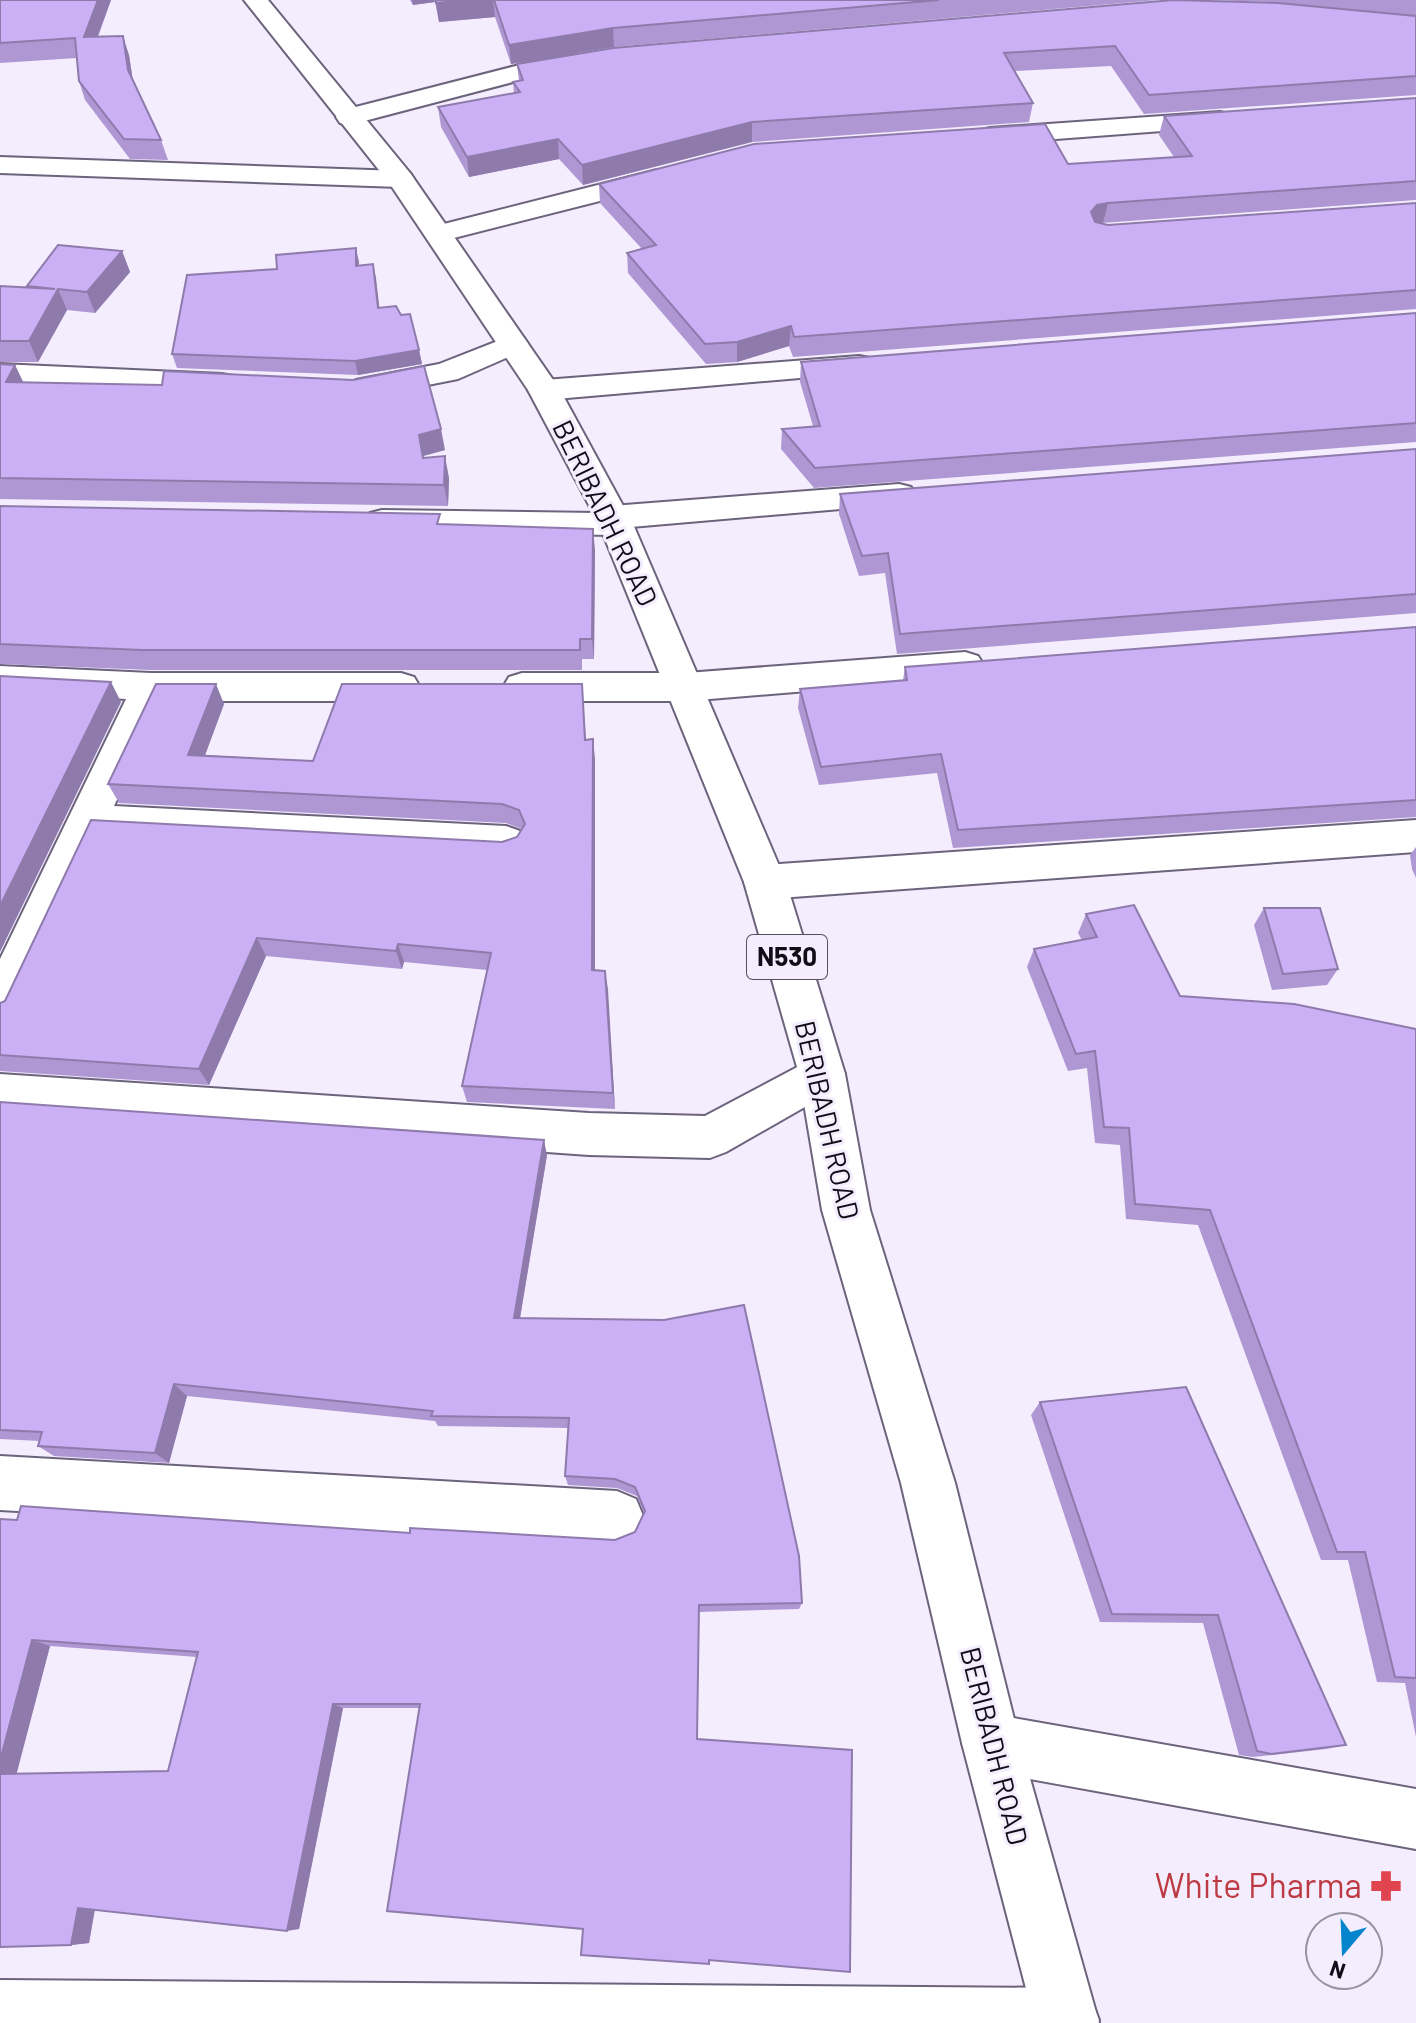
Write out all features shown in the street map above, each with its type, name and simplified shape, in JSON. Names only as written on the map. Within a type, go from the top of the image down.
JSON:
[{"type":"main road","name":"BERIBADH ROAD","points":[[256,0],[400,179],[544,390],[614,520],[765,882],[822,1074],[846,1210],[928,1483],[991,1743],[1067,2022]]},
{"type":"main road","points":[[349,117],[535,69],[598,59]]},
{"type":"main road","points":[[957,138],[1242,118]]},
{"type":"main road","points":[[0,165],[400,179]]},
{"type":"main road","points":[[438,234],[677,172]]},
{"type":"main road","points":[[343,388],[447,372],[513,344]]},
{"type":"main road","points":[[544,390],[893,362]]},
{"type":"main road","points":[[0,373],[251,384]]},
{"type":"main road","points":[[345,520],[614,520],[927,493]]},
{"type":"main road","points":[[481,687],[686,687],[1003,662]]},
{"type":"main road","points":[[0,679],[151,687],[434,687]]},
{"type":"main road","points":[[0,1004],[151,687]]},
{"type":"main road","points":[[90,820],[506,842]]},
{"type":"main road","points":[[765,882],[1416,836]]},
{"type":"main road","points":[[0,1094],[589,1134],[710,1137],[822,1074]]},
{"type":"main road","points":[[0,1483],[617,1518]]},
{"type":"main road","points":[[991,1743],[1416,1819]]},
{"type":"main road","points":[[0,2012],[1067,2022]]},
{"type":"building","points":[[0,0],[98,0],[84,37],[123,36],[128,70],[161,140],[124,139],[79,81],[75,38],[0,43]]},
{"type":"building","points":[[436,0],[467,0],[436,3]]},
{"type":"building","points":[[494,0],[939,0],[613,28],[509,45]]},
{"type":"building","points":[[1173,0],[1278,3],[1416,16],[1416,76],[1149,95],[1115,46],[1004,53],[1033,103],[752,122],[582,165],[558,139],[467,157],[438,107],[520,92],[513,82],[523,80],[517,64],[613,48]]},
{"type":"building","points":[[1416,98],[1416,181],[1108,203],[1097,205],[1091,212],[1095,222],[1108,225],[1416,203],[1416,290],[794,337],[791,326],[737,342],[705,344],[627,253],[656,245],[599,184],[754,144],[1045,124],[1068,164],[1192,156],[1164,116]]},
{"type":"building","points":[[58,245],[122,251],[87,292],[58,289],[29,341],[0,341],[0,286],[55,289],[27,286]]},
{"type":"building","points":[[356,248],[356,266],[373,264],[378,308],[396,306],[401,315],[410,314],[419,350],[355,361],[172,354],[187,275],[277,269],[276,255]]},
{"type":"building","points":[[1416,313],[1416,423],[815,468],[782,429],[820,426],[801,362]]},
{"type":"building","points":[[0,364],[15,365],[6,382],[162,385],[164,371],[353,380],[424,366],[441,429],[419,435],[423,458],[445,456],[444,485],[0,478]]},
{"type":"building","points":[[1416,449],[1416,594],[900,634],[888,553],[862,556],[840,494]]},
{"type":"building","points":[[0,506],[440,514],[437,524],[593,529],[592,639],[580,639],[580,650],[142,650],[0,644]]},
{"type":"building","points":[[1416,627],[1416,800],[958,830],[941,754],[821,767],[800,689],[907,680],[905,667]]},
{"type":"building","points":[[0,676],[111,682],[0,906]]},
{"type":"building","points":[[156,684],[216,684],[188,755],[313,761],[342,684],[582,684],[585,740],[593,739],[592,970],[605,971],[613,1093],[462,1086],[491,953],[398,944],[396,951],[257,938],[199,1069],[0,1055],[0,1003],[5,1001],[91,820],[502,842],[517,837],[525,824],[519,810],[502,804],[108,784]]},
{"type":"building","points":[[1134,905],[1180,996],[1294,1004],[1416,1029],[1416,1678],[1395,1677],[1365,1552],[1337,1552],[1210,1210],[1135,1204],[1129,1128],[1104,1127],[1095,1051],[1076,1054],[1034,949],[1097,937],[1086,914]]},
{"type":"building","points":[[1264,908],[1320,908],[1338,969],[1283,974]]},
{"type":"building","points":[[0,1102],[544,1140],[514,1318],[664,1320],[744,1305],[799,1556],[802,1603],[699,1605],[697,1739],[852,1750],[850,1972],[709,1960],[709,1964],[581,1955],[583,1929],[387,1911],[420,1704],[333,1704],[287,1931],[78,1908],[71,1945],[0,1947],[0,1774],[168,1771],[198,1652],[32,1640],[0,1761],[0,1519],[17,1520],[21,1506],[410,1533],[410,1528],[615,1540],[635,1532],[645,1511],[635,1487],[615,1479],[565,1476],[569,1418],[431,1416],[433,1411],[174,1384],[155,1453],[38,1446],[42,1432],[0,1430]]},
{"type":"building","points":[[1186,1387],[1346,1745],[1271,1754],[1257,1751],[1218,1615],[1112,1614],[1040,1402]]},
{"type":"place","name":"White Pharma","points":[[1386,1886]]}]
